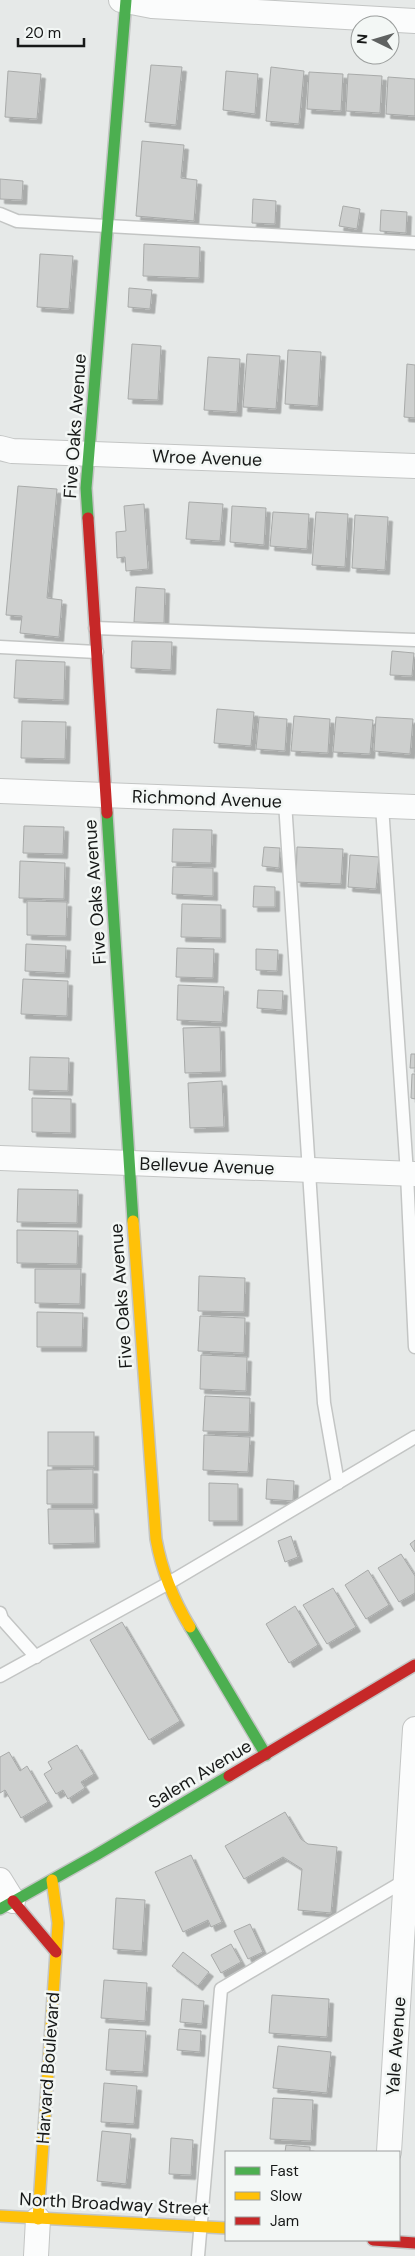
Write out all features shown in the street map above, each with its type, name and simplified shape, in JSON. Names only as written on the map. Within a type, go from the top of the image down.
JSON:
[{"type":"street","points":[[125,0],[152,6],[415,21]]},
{"type":"street","name":"Five Oaks Avenue","points":[[125,0],[86,488],[153,1512],[156,1547],[174,1600],[266,1755]]},
{"type":"street","name":"Wroe Avenue","points":[[0,448],[12,451],[415,466]]},
{"type":"street","name":"Richmond Avenue","points":[[0,791],[415,807]]},
{"type":"street","name":"Bellevue Avenue","points":[[0,1158],[411,1174]]},
{"type":"street","name":"Salem Avenue","points":[[6,1905],[266,1755],[415,1665]]},
{"type":"street","name":"Yale Avenue","points":[[389,2151],[415,1729]]},
{"type":"street","points":[[0,1880],[6,1905],[56,1952]]},
{"type":"street","name":"Harvard Boulevard","points":[[36,2256],[58,1924],[52,1880]]},
{"type":"street","name":"North Broadway Street","points":[[0,2216],[225,2228]]},
{"type":"street","points":[[381,2244],[415,2243]]},
{"type":"lane","points":[[0,214],[17,221],[415,243]]},
{"type":"lane","points":[[95,628],[415,640]]},
{"type":"lane","points":[[0,647],[97,652]]},
{"type":"lane","points":[[285,802],[324,1403],[338,1483]]},
{"type":"lane","points":[[382,806],[411,1174],[415,1346]]},
{"type":"lane","points":[[0,1676],[167,1584],[415,1438]]},
{"type":"lane","points":[[0,1613],[2,1619],[36,1657]]},
{"type":"lane","points":[[198,2256],[221,1989],[406,1880]]},
{"type":"building","points":[[151,65],[182,67],[176,125],[145,122]]},
{"type":"building","points":[[271,67],[304,71],[299,124],[266,121]]},
{"type":"building","points":[[8,71],[41,74],[37,119],[5,117]]},
{"type":"building","points":[[226,71],[258,74],[255,114],[223,110]]},
{"type":"building","points":[[309,72],[343,74],[341,111],[307,109]]},
{"type":"building","points":[[348,74],[382,76],[380,113],[346,111]]},
{"type":"building","points":[[388,77],[415,79],[415,116],[386,114]]},
{"type":"building","points":[[142,141],[184,145],[181,178],[197,180],[194,221],[136,216]]},
{"type":"building","points":[[0,179],[23,181],[22,200],[0,199]]},
{"type":"building","points":[[253,199],[276,201],[275,224],[252,223]]},
{"type":"building","points":[[343,206],[360,209],[357,229],[339,226]]},
{"type":"building","points":[[381,210],[407,212],[406,233],[380,231]]},
{"type":"building","points":[[144,244],[200,247],[199,278],[143,276]]},
{"type":"building","points":[[40,254],[73,256],[69,309],[37,307]]},
{"type":"building","points":[[129,288],[152,290],[150,309],[128,307]]},
{"type":"building","points":[[132,344],[161,346],[158,400],[128,399]]},
{"type":"building","points":[[288,350],[321,352],[318,406],[285,404]]},
{"type":"building","points":[[247,354],[280,356],[276,409],[243,407]]},
{"type":"building","points":[[208,357],[240,359],[237,412],[204,410]]},
{"type":"building","points":[[407,364],[415,365],[415,418],[404,417]]},
{"type":"building","points":[[18,486],[57,489],[47,598],[62,600],[59,637],[20,633],[22,616],[6,615]]},
{"type":"building","points":[[189,502],[223,504],[220,541],[186,539]]},
{"type":"building","points":[[144,504],[148,569],[126,571],[125,557],[117,558],[116,532],[126,531],[124,506]]},
{"type":"building","points":[[232,506],[266,508],[264,545],[230,542]]},
{"type":"building","points":[[273,512],[309,514],[307,549],[270,546]]},
{"type":"building","points":[[316,512],[348,514],[345,567],[312,565]]},
{"type":"building","points":[[355,515],[388,517],[385,570],[352,568]]},
{"type":"building","points":[[136,587],[165,589],[164,623],[134,622]]},
{"type":"building","points":[[132,641],[172,642],[171,670],[131,668]]},
{"type":"building","points":[[392,651],[414,653],[412,676],[390,675]]},
{"type":"building","points":[[16,660],[65,662],[64,700],[14,698]]},
{"type":"building","points":[[217,709],[254,712],[251,746],[214,743]]},
{"type":"building","points":[[294,716],[330,719],[328,753],[291,751]]},
{"type":"building","points":[[259,717],[287,719],[285,751],[256,749]]},
{"type":"building","points":[[336,717],[373,720],[370,754],[333,752]]},
{"type":"building","points":[[376,717],[413,719],[410,754],[374,751]]},
{"type":"building","points":[[22,721],[66,722],[65,759],[21,758]]},
{"type":"building","points":[[24,826],[64,827],[63,854],[23,853]]},
{"type":"building","points":[[173,829],[212,830],[211,863],[172,862]]},
{"type":"building","points":[[264,847],[280,848],[279,868],[262,866]]},
{"type":"building","points":[[297,847],[343,849],[341,884],[296,882]]},
{"type":"building","points":[[350,855],[379,857],[376,889],[348,887]]},
{"type":"building","points":[[20,861],[65,863],[64,899],[19,898]]},
{"type":"building","points":[[173,867],[213,868],[213,896],[172,894]]},
{"type":"building","points":[[254,886],[275,887],[275,907],[253,907]]},
{"type":"building","points":[[27,901],[67,902],[66,936],[27,935]]},
{"type":"building","points":[[182,904],[221,905],[221,938],[181,937]]},
{"type":"building","points":[[26,944],[66,946],[65,973],[25,971]]},
{"type":"building","points":[[177,948],[214,949],[213,978],[176,977]]},
{"type":"building","points":[[256,949],[278,950],[277,971],[256,970]]},
{"type":"building","points":[[23,979],[68,981],[67,1016],[21,1014]]},
{"type":"building","points":[[178,985],[224,987],[222,1022],[177,1020]]},
{"type":"building","points":[[258,990],[283,991],[282,1010],[257,1008]]},
{"type":"building","points":[[220,1027],[221,1072],[185,1073],[183,1028]]},
{"type":"building","points":[[411,1054],[415,1054],[415,1068],[410,1068]]},
{"type":"building","points":[[30,1057],[69,1058],[68,1091],[29,1090]]},
{"type":"building","points":[[412,1074],[415,1074],[415,1099],[411,1098]]},
{"type":"building","points":[[222,1081],[224,1127],[190,1128],[188,1083]]},
{"type":"building","points":[[32,1098],[71,1099],[71,1133],[32,1132]]},
{"type":"building","points":[[18,1189],[78,1190],[77,1223],[17,1222]]},
{"type":"building","points":[[17,1230],[78,1231],[77,1264],[17,1263]]},
{"type":"building","points":[[35,1269],[81,1269],[80,1304],[35,1303]]},
{"type":"building","points":[[199,1276],[245,1278],[244,1312],[198,1311]]},
{"type":"building","points":[[37,1312],[83,1313],[82,1347],[37,1347]]},
{"type":"building","points":[[200,1316],[245,1318],[244,1353],[198,1351]]},
{"type":"building","points":[[201,1355],[247,1357],[246,1391],[200,1389]]},
{"type":"building","points":[[205,1396],[250,1398],[249,1432],[203,1431]]},
{"type":"building","points":[[48,1432],[94,1432],[94,1466],[48,1466]]},
{"type":"building","points":[[204,1435],[250,1437],[248,1472],[203,1470]]},
{"type":"building","points":[[93,1469],[93,1504],[47,1504],[47,1470]]},
{"type":"building","points":[[267,1479],[294,1481],[293,1501],[266,1499]]},
{"type":"building","points":[[209,1483],[238,1484],[238,1521],[209,1521]]},
{"type":"building","points":[[48,1509],[94,1509],[95,1543],[49,1544]]},
{"type":"building","points":[[291,1536],[298,1557],[285,1562],[278,1541]]},
{"type":"building","points":[[415,1540],[415,1552],[410,1544]]},
{"type":"building","points":[[401,1554],[415,1576],[415,1593],[399,1602],[378,1568]]},
{"type":"building","points":[[368,1570],[389,1605],[366,1619],[345,1585]]},
{"type":"building","points":[[333,1588],[356,1627],[327,1644],[303,1605]]},
{"type":"building","points":[[295,1606],[318,1645],[289,1663],[266,1624]]},
{"type":"building","points":[[122,1622],[180,1721],[149,1740],[90,1640]]},
{"type":"building","points":[[77,1745],[94,1774],[81,1782],[85,1788],[68,1799],[63,1790],[56,1794],[44,1774],[52,1769],[48,1762]]},
{"type":"building","points":[[9,1752],[20,1771],[27,1766],[48,1802],[21,1818],[5,1790],[0,1793],[0,1757]]},
{"type":"building","points":[[285,1812],[301,1839],[308,1844],[337,1847],[331,1913],[298,1910],[302,1869],[283,1857],[244,1879],[225,1846]]},
{"type":"building","points":[[191,1855],[222,1922],[211,1927],[208,1920],[183,1932],[155,1872]]},
{"type":"building","points":[[116,1898],[145,1900],[142,1951],[113,1949]]},
{"type":"building","points":[[250,1924],[263,1952],[248,1959],[234,1931]]},
{"type":"building","points":[[231,1944],[241,1962],[221,1973],[211,1955]]},
{"type":"building","points":[[183,1952],[209,1972],[198,1986],[172,1966]]},
{"type":"building","points":[[104,1980],[147,1983],[145,2021],[101,2018]]},
{"type":"building","points":[[272,1995],[329,1999],[327,2037],[269,2033]]},
{"type":"building","points":[[182,1999],[204,2001],[202,2024],[180,2022]]},
{"type":"building","points":[[109,2029],[146,2031],[143,2072],[106,2070]]},
{"type":"building","points":[[179,2029],[201,2031],[200,2052],[177,2050]]},
{"type":"building","points":[[278,2046],[331,2052],[327,2093],[273,2088]]},
{"type":"building","points":[[104,2083],[137,2086],[134,2124],[101,2122]]},
{"type":"building","points":[[273,2098],[313,2100],[311,2141],[270,2139]]},
{"type":"building","points":[[102,2131],[131,2134],[126,2184],[97,2181]]},
{"type":"building","points":[[171,2138],[193,2140],[191,2175],[169,2174]]},
{"type":"building","points":[[286,2145],[310,2147],[310,2151],[285,2151]]},
{"type":"traffic: fast","points":[[88,518],[86,488],[126,0]]},
{"type":"traffic: fast","points":[[107,813],[133,1221]]},
{"type":"traffic: fast","points":[[190,1627],[266,1755]]},
{"type":"traffic: fast","points":[[0,1909],[96,1855],[229,1776]]},
{"type":"traffic: slow","points":[[133,1221],[156,1539],[161,1563],[169,1585],[190,1627]]},
{"type":"traffic: slow","points":[[38,2219],[58,1923],[52,1880]]},
{"type":"traffic: slow","points":[[0,2216],[225,2228]]},
{"type":"traffic: jam","points":[[88,518],[107,813]]},
{"type":"traffic: jam","points":[[229,1776],[415,1665]]},
{"type":"traffic: jam","points":[[13,1901],[56,1952]]},
{"type":"traffic: jam","points":[[387,2241],[415,2243]]}]
